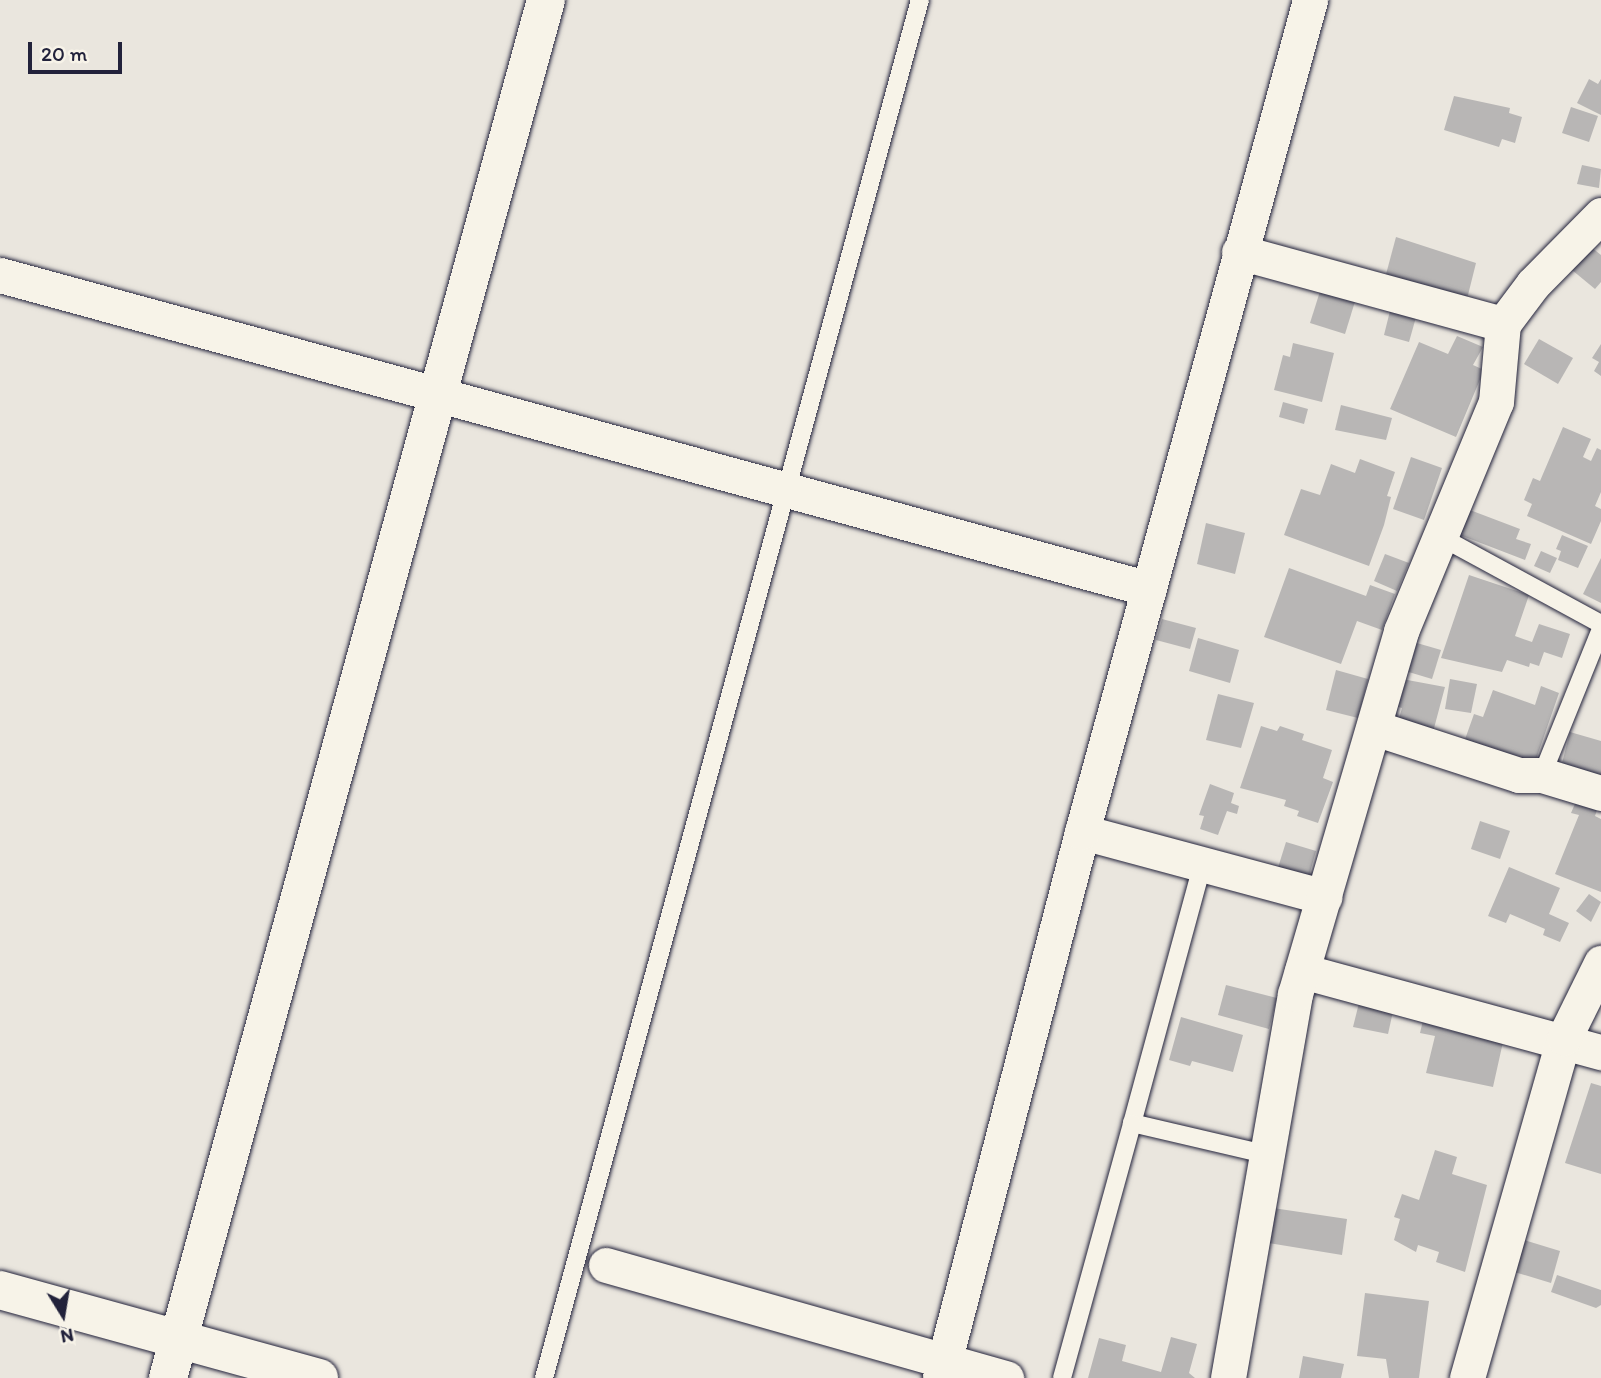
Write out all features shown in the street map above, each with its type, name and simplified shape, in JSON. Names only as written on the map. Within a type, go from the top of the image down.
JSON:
[{"type":"street","points":[[168,1378],[440,395],[546,0]]},
{"type":"street","points":[[942,1370],[1082,832],[1310,0]]},
{"type":"street","points":[[1228,1378],[1264,1154],[1302,971],[1375,728],[1401,631],[1438,536],[1496,402],[1503,324],[1533,284],[1601,215]]},
{"type":"street","points":[[1239,252],[1503,324]]},
{"type":"street","points":[[0,275],[1149,589]]},
{"type":"street","points":[[1375,728],[1519,775],[1542,775],[1601,793]]},
{"type":"street","points":[[1082,832],[1324,897]]},
{"type":"street","points":[[1467,1378],[1564,1038],[1601,963]]},
{"type":"street","points":[[1302,971],[1564,1038],[1601,1052]]},
{"type":"street","points":[[606,1265],[942,1370],[1006,1378]]},
{"type":"street","points":[[0,1290],[318,1378]]},
{"type":"lane","points":[[544,1378],[920,0]]},
{"type":"lane","points":[[1438,536],[1601,627],[1542,775]]},
{"type":"lane","points":[[1062,1378],[1202,866]]},
{"type":"lane","points":[[1132,1123],[1264,1154]]},
{"type":"building","points":[[1589,79],[1598,84],[1601,79],[1601,115],[1577,103]]},
{"type":"building","points":[[1454,96],[1510,108],[1509,113],[1522,117],[1515,143],[1502,139],[1499,147],[1444,130]]},
{"type":"building","points":[[1571,107],[1598,116],[1589,142],[1562,133]]},
{"type":"building","points":[[1582,165],[1601,169],[1599,188],[1577,184]]},
{"type":"building","points":[[1396,237],[1476,263],[1467,299],[1385,278]]},
{"type":"building","points":[[1591,247],[1601,255],[1601,282],[1595,289],[1572,270]]},
{"type":"building","points":[[1322,285],[1357,295],[1345,334],[1310,323]]},
{"type":"building","points":[[1392,303],[1418,310],[1409,342],[1384,335]]},
{"type":"building","points":[[1457,336],[1483,347],[1473,365],[1484,370],[1456,437],[1390,409],[1419,342],[1448,354]]},
{"type":"building","points":[[1539,339],[1573,358],[1558,384],[1524,364]]},
{"type":"building","points":[[1293,343],[1334,353],[1322,402],[1274,390],[1283,355],[1290,357]]},
{"type":"building","points":[[1601,344],[1601,376],[1594,371],[1599,362],[1592,358]]},
{"type":"building","points":[[1283,402],[1308,409],[1304,424],[1279,417]]},
{"type":"building","points":[[1341,405],[1392,418],[1386,440],[1335,430]]},
{"type":"building","points":[[1563,427],[1591,439],[1583,457],[1591,461],[1597,448],[1601,450],[1601,492],[1595,506],[1601,509],[1601,521],[1591,544],[1527,516],[1532,504],[1524,500],[1533,478],[1540,481]]},
{"type":"building","points":[[1411,457],[1442,468],[1424,520],[1393,509]]},
{"type":"building","points":[[1360,459],[1395,472],[1387,496],[1391,497],[1384,525],[1369,566],[1284,535],[1301,489],[1320,495],[1331,464],[1355,473]]},
{"type":"building","points":[[1462,507],[1520,529],[1516,539],[1531,544],[1525,560],[1452,532]]},
{"type":"building","points":[[1206,523],[1245,533],[1235,574],[1197,564]]},
{"type":"building","points":[[1562,535],[1588,546],[1578,568],[1558,560],[1561,551],[1556,549]]},
{"type":"building","points":[[1541,551],[1557,558],[1550,573],[1534,566]]},
{"type":"building","points":[[1385,554],[1409,563],[1397,591],[1374,581]]},
{"type":"building","points":[[1601,558],[1601,603],[1583,594]]},
{"type":"building","points":[[1289,568],[1366,596],[1370,585],[1395,594],[1382,630],[1357,621],[1341,664],[1264,637]]},
{"type":"building","points":[[1469,575],[1529,595],[1515,636],[1532,642],[1539,624],[1570,634],[1562,658],[1544,652],[1539,666],[1530,663],[1529,667],[1507,660],[1502,672],[1441,658]]},
{"type":"building","points":[[1162,619],[1196,628],[1190,649],[1156,640]]},
{"type":"building","points":[[1198,638],[1239,650],[1230,683],[1189,671]]},
{"type":"building","points":[[1410,641],[1441,650],[1432,679],[1402,670]]},
{"type":"building","points":[[1336,670],[1368,679],[1358,718],[1326,710]]},
{"type":"building","points":[[1402,679],[1445,687],[1433,732],[1398,722],[1402,708],[1394,706]]},
{"type":"building","points":[[1450,679],[1477,684],[1471,713],[1445,709]]},
{"type":"building","points":[[1541,686],[1559,693],[1533,768],[1463,745],[1474,714],[1483,717],[1493,690],[1535,705]]},
{"type":"building","points":[[1218,694],[1254,703],[1241,748],[1206,740]]},
{"type":"building","points":[[1261,726],[1277,731],[1280,726],[1304,734],[1302,740],[1332,750],[1323,778],[1333,782],[1318,823],[1297,816],[1299,811],[1284,806],[1286,800],[1240,788]]},
{"type":"building","points":[[1570,732],[1601,741],[1601,776],[1560,771]]},
{"type":"building","points":[[1210,784],[1234,793],[1231,803],[1239,806],[1237,814],[1227,811],[1218,835],[1200,829],[1204,816],[1199,815]]},
{"type":"building","points":[[1577,799],[1598,807],[1595,816],[1601,819],[1601,892],[1555,874],[1579,815],[1571,813]]},
{"type":"building","points":[[1480,821],[1510,831],[1500,859],[1471,849]]},
{"type":"building","points":[[1286,842],[1316,851],[1307,883],[1276,874]]},
{"type":"building","points":[[1509,867],[1560,888],[1549,914],[1569,923],[1560,942],[1543,935],[1545,929],[1510,914],[1506,923],[1488,916]]},
{"type":"building","points":[[1589,894],[1601,902],[1591,922],[1576,911]]},
{"type":"building","points":[[1226,985],[1277,998],[1269,1029],[1218,1015]]},
{"type":"building","points":[[1360,999],[1394,1007],[1388,1034],[1353,1027]]},
{"type":"building","points":[[1424,1016],[1445,1021],[1443,1029],[1503,1042],[1493,1087],[1426,1073],[1435,1036],[1420,1033]]},
{"type":"building","points":[[1181,1017],[1243,1035],[1233,1072],[1192,1061],[1190,1066],[1169,1060]]},
{"type":"building","points":[[1591,1083],[1601,1086],[1601,1174],[1565,1163]]},
{"type":"building","points":[[1435,1150],[1457,1157],[1452,1174],[1487,1185],[1465,1272],[1436,1262],[1439,1252],[1418,1245],[1416,1252],[1394,1240],[1400,1219],[1394,1217],[1402,1194],[1419,1200]]},
{"type":"building","points":[[1273,1208],[1347,1219],[1342,1255],[1268,1243]]},
{"type":"building","points":[[1517,1238],[1560,1251],[1551,1283],[1508,1270]]},
{"type":"building","points":[[1557,1275],[1601,1290],[1601,1305],[1596,1308],[1551,1292]]},
{"type":"building","points":[[1365,1293],[1429,1301],[1419,1378],[1389,1378],[1386,1359],[1357,1356]]},
{"type":"building","points":[[1171,1337],[1197,1344],[1189,1373],[1195,1378],[1088,1378],[1099,1338],[1126,1345],[1122,1361],[1161,1372]]},
{"type":"building","points":[[1303,1356],[1344,1364],[1341,1378],[1299,1378]]}]
